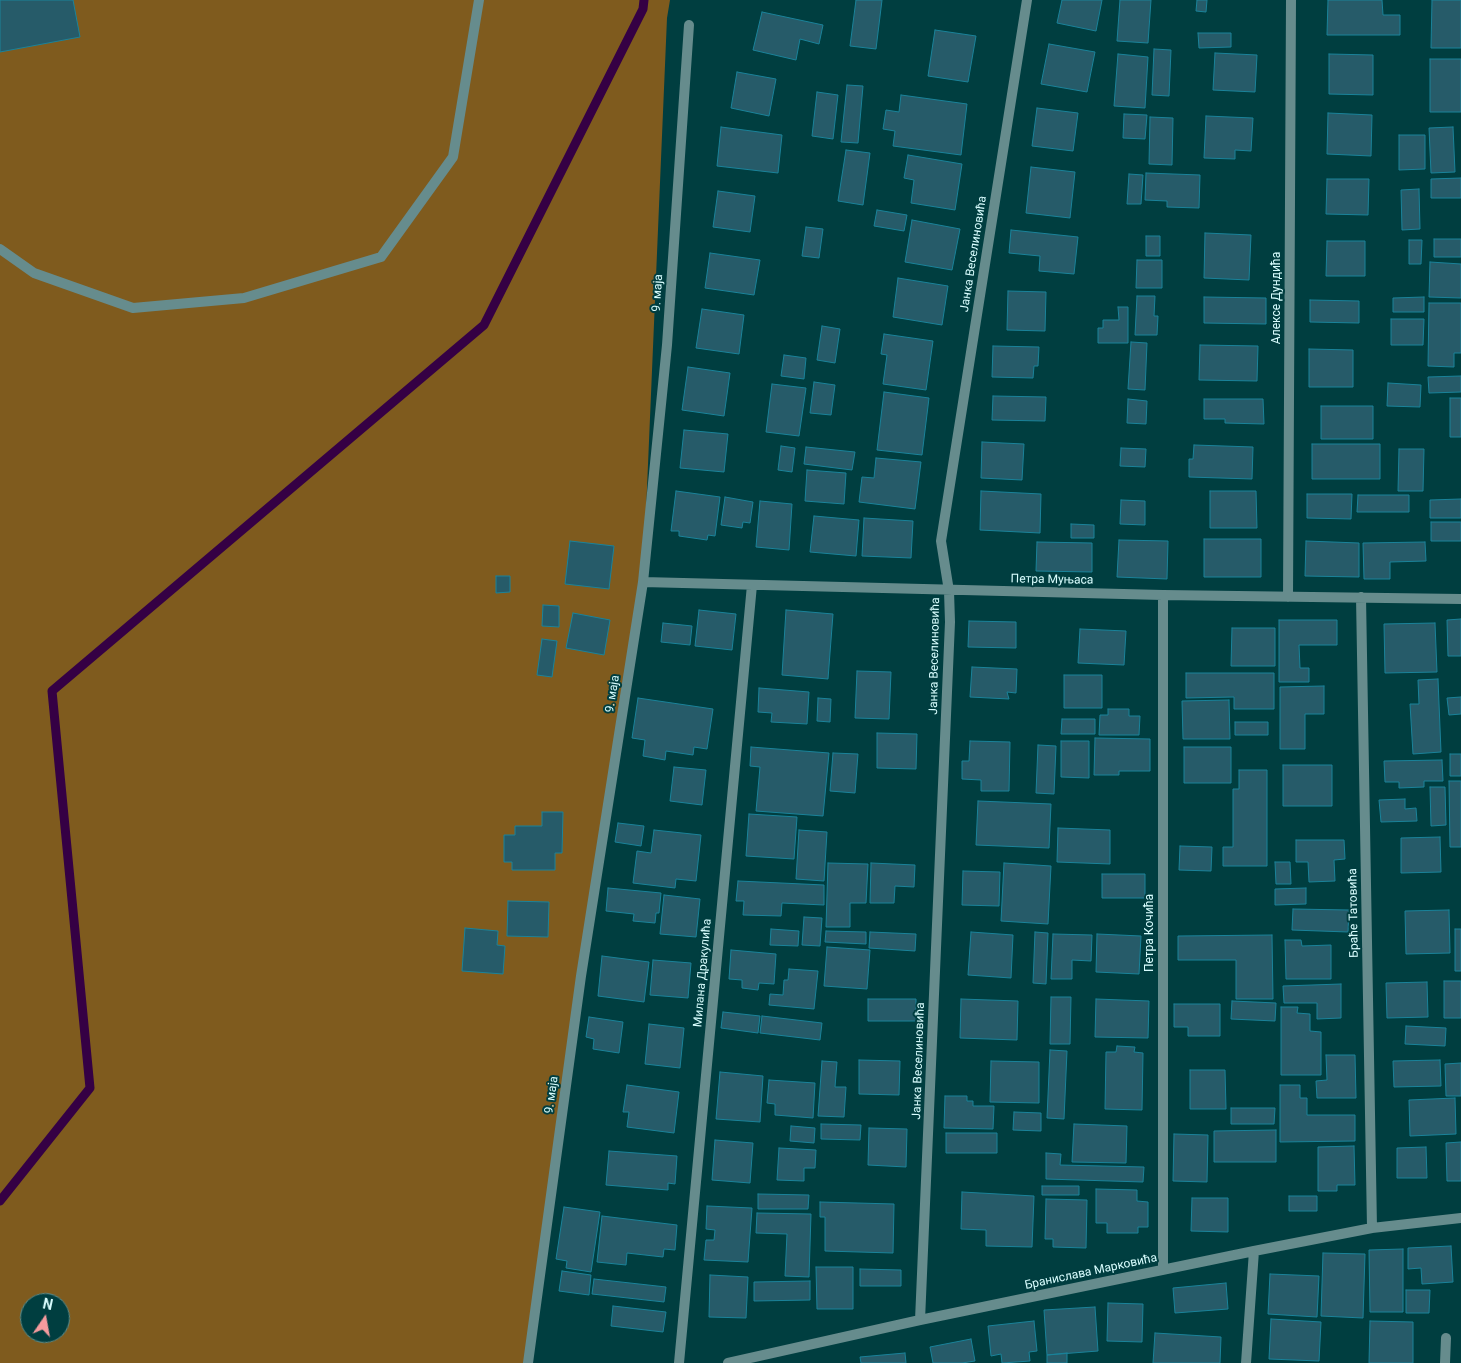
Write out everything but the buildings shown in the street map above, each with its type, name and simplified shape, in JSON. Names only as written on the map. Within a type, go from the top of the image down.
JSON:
[{"type":"street","points":[[0,250],[34,273],[133,308],[244,298],[381,257],[453,157],[479,0]]},
{"type":"street","name":"Јанка Веселиновића","points":[[920,1320],[950,632],[949,591],[942,541],[943,523],[1027,0]]},
{"type":"street","name":"Алексе Дундића","points":[[1288,597],[1291,0]]},
{"type":"street","name":"9. маја","points":[[528,1363],[582,976],[643,582],[667,345],[689,25]]},
{"type":"street","name":"Петра Муњаса","points":[[643,582],[949,591],[1461,599]]},
{"type":"street","name":"Милана Дракулића","points":[[679,1363],[752,585]]},
{"type":"street","name":"Петра Кочића","points":[[1163,595],[1163,1270]]},
{"type":"street","name":"Браће Татовића","points":[[1361,597],[1372,1228]]},
{"type":"street","name":"Бранислава Марковића","points":[[728,1363],[920,1320],[1254,1251],[1372,1228],[1461,1218]]},
{"type":"street","points":[[1246,1363],[1254,1251]]},
{"type":"street","points":[[1445,1363],[1446,1338]]},
{"type":"shaded area","points":[[0,0],[670,0],[667,18],[643,582],[528,1363],[0,1363]]},
{"type":"waterway","points":[[0,1201],[90,1088],[52,691],[484,325],[643,9],[644,0]]}]
